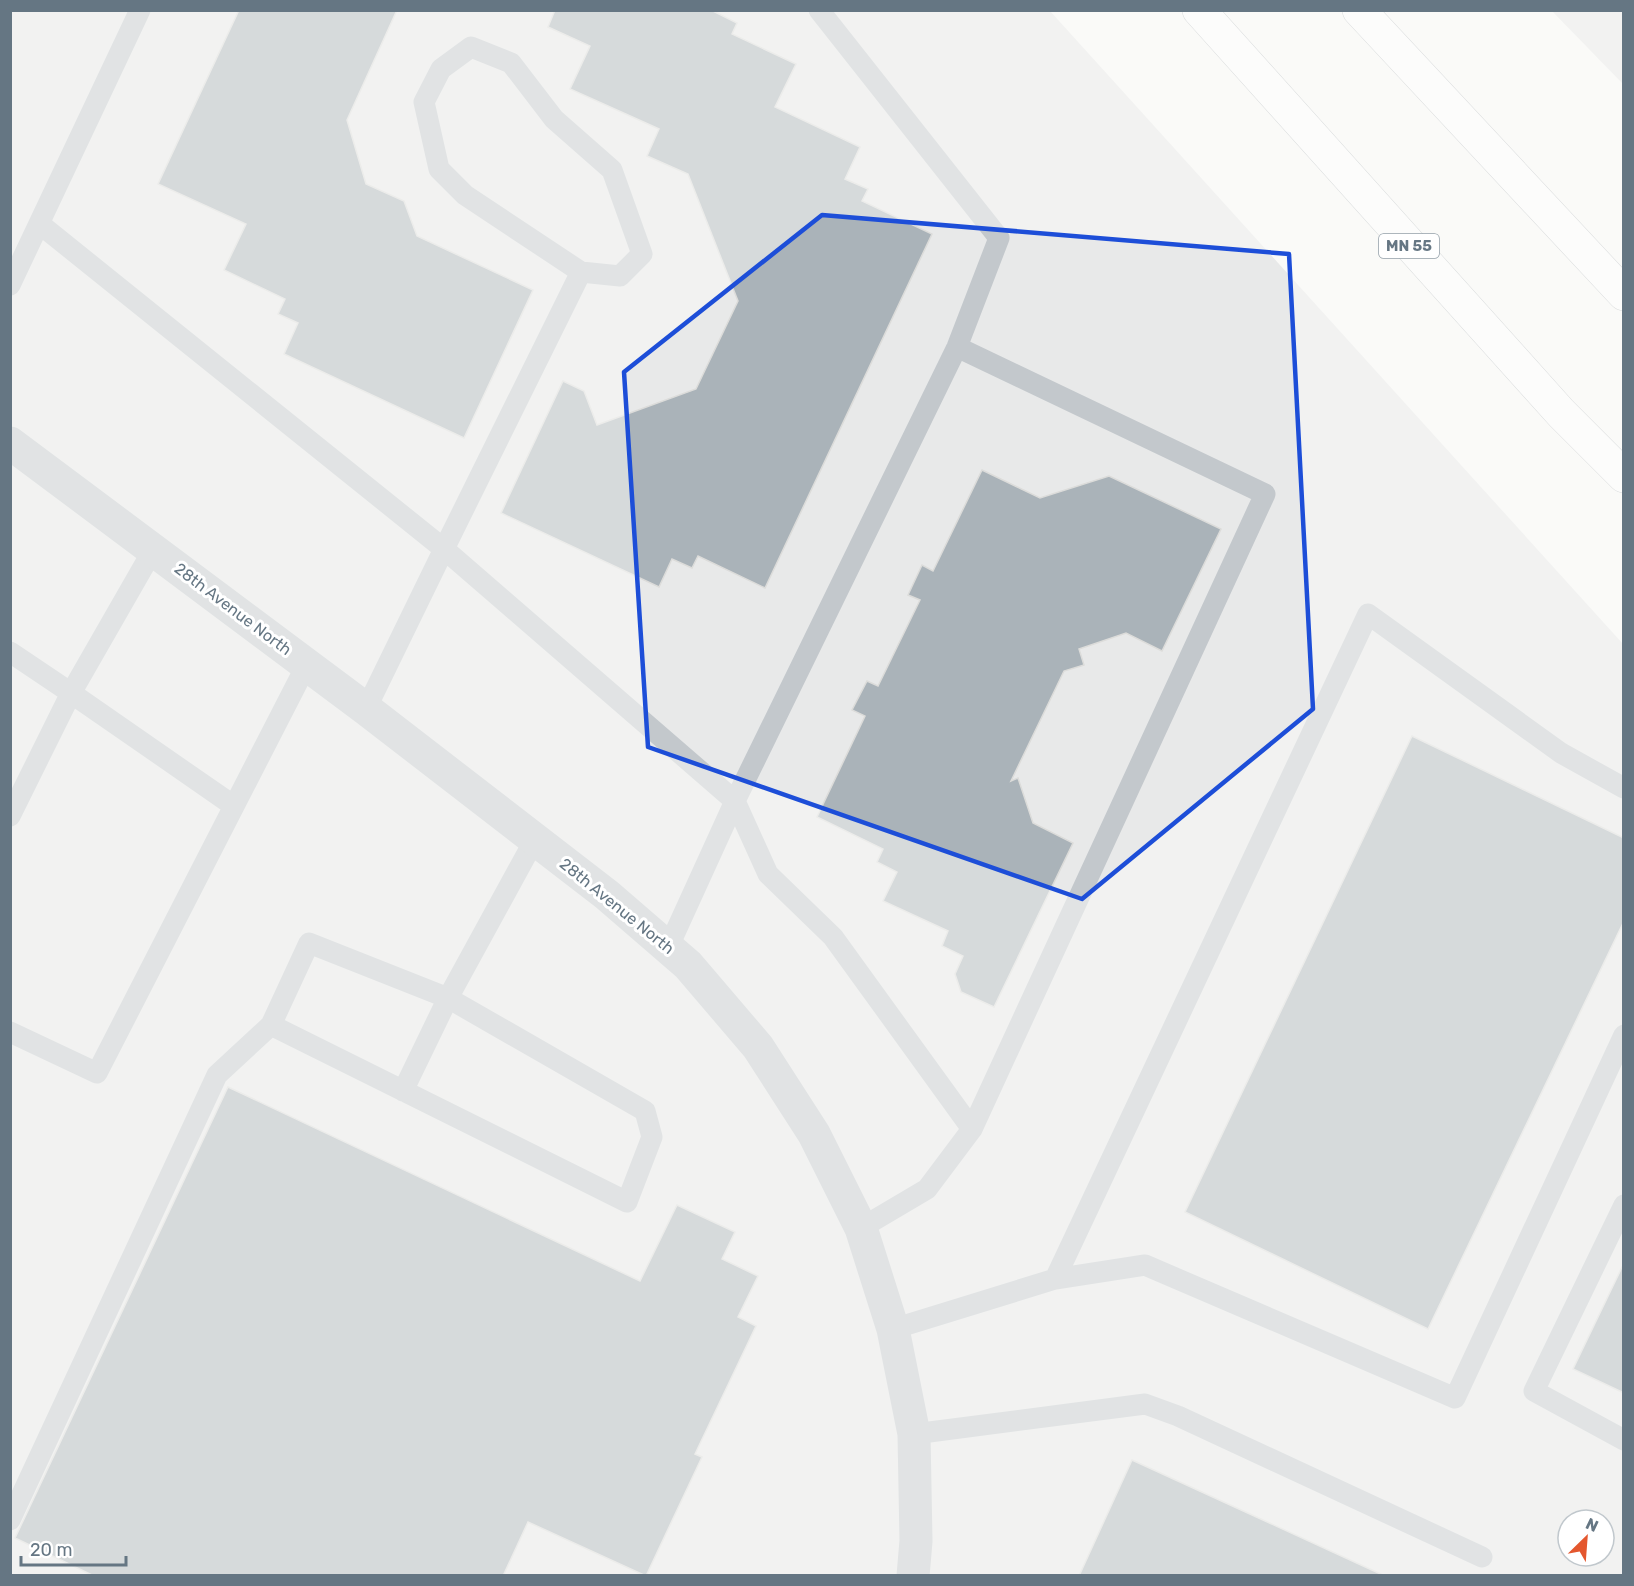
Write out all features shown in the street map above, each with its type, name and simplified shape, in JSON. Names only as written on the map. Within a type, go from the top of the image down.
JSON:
[{"type":"main road","name":"MN 55","points":[[1199,10],[1553,405],[1623,476]]},
{"type":"main road","points":[[1359,10],[1623,294]]},
{"type":"street","name":"28th Avenue North","points":[[10,443],[307,664],[535,839],[688,965],[758,1047],[814,1134],[861,1228],[893,1329],[914,1434],[916,1541],[913,1575]]},
{"type":"lane","points":[[10,285],[140,10]]},
{"type":"lane","points":[[668,948],[735,801],[957,347],[999,238],[819,10]]},
{"type":"lane","points":[[471,47],[511,63],[554,119],[612,170],[642,254],[620,276],[581,272],[465,195],[439,169],[424,102],[441,69],[471,47]]},
{"type":"lane","points":[[40,225],[444,549],[735,801],[768,874],[833,937],[972,1129]]},
{"type":"lane","points":[[366,709],[581,272]]},
{"type":"lane","points":[[861,1228],[927,1189],[972,1129],[1264,494],[957,347]]},
{"type":"lane","points":[[10,816],[71,693],[153,549]]},
{"type":"lane","points":[[1055,1279],[1368,614],[1561,753],[1623,788]]},
{"type":"lane","points":[[10,652],[234,806]]},
{"type":"lane","points":[[10,1032],[97,1073],[307,664]]},
{"type":"lane","points":[[403,1090],[448,998],[535,839]]},
{"type":"lane","points":[[10,1520],[216,1075],[271,1025],[309,943],[448,998],[645,1111],[652,1137],[627,1202],[271,1025]]},
{"type":"lane","points":[[893,1329],[1055,1279],[1145,1265],[1455,1398],[1623,1035]]},
{"type":"lane","points":[[1623,1205],[1534,1391],[1623,1440]]},
{"type":"lane","points":[[914,1434],[1144,1404],[1178,1416],[1482,1557]]},
{"type":"highlighted area","points":[[822,215],[1289,254],[1313,709],[1082,899],[648,747],[624,372]]},
{"type":"shaded area","points":[[11,11],[1050,11],[1623,644],[1623,1575],[11,1576]]},
{"type":"shaded area","points":[[1552,11],[1623,11],[1623,84]]},
{"type":"building","points":[[239,10],[397,10],[347,120],[366,184],[404,201],[417,236],[533,290],[464,438],[284,354],[298,323],[278,314],[285,299],[224,270],[246,224],[158,184]]},
{"type":"building","points":[[555,10],[711,10],[737,23],[732,34],[796,64],[775,107],[860,147],[845,179],[868,189],[862,201],[932,234],[765,588],[698,556],[692,568],[672,559],[659,587],[501,513],[563,381],[584,391],[597,425],[696,389],[738,301],[688,174],[647,156],[659,129],[570,89],[590,46],[548,27]]},
{"type":"building","points":[[982,470],[1040,498],[1109,476],[1221,529],[1162,651],[1126,633],[1079,649],[1084,665],[1064,671],[1011,781],[1018,778],[1033,823],[1073,843],[994,1007],[961,992],[955,974],[963,956],[942,946],[948,931],[883,901],[897,872],[877,862],[883,849],[817,817],[865,716],[852,710],[867,681],[878,686],[920,600],[908,595],[922,565],[933,571]]},
{"type":"building","points":[[1412,736],[1624,838],[1624,921],[1428,1329],[1185,1212]]},
{"type":"building","points":[[228,1087],[640,1281],[677,1205],[735,1232],[722,1259],[758,1276],[738,1317],[756,1326],[695,1454],[702,1457],[646,1576],[528,1522],[503,1576],[94,1576],[15,1538]]},
{"type":"building","points":[[1624,1263],[1624,1393],[1573,1369]]},
{"type":"building","points":[[1132,1460],[1385,1576],[1079,1576]]}]
